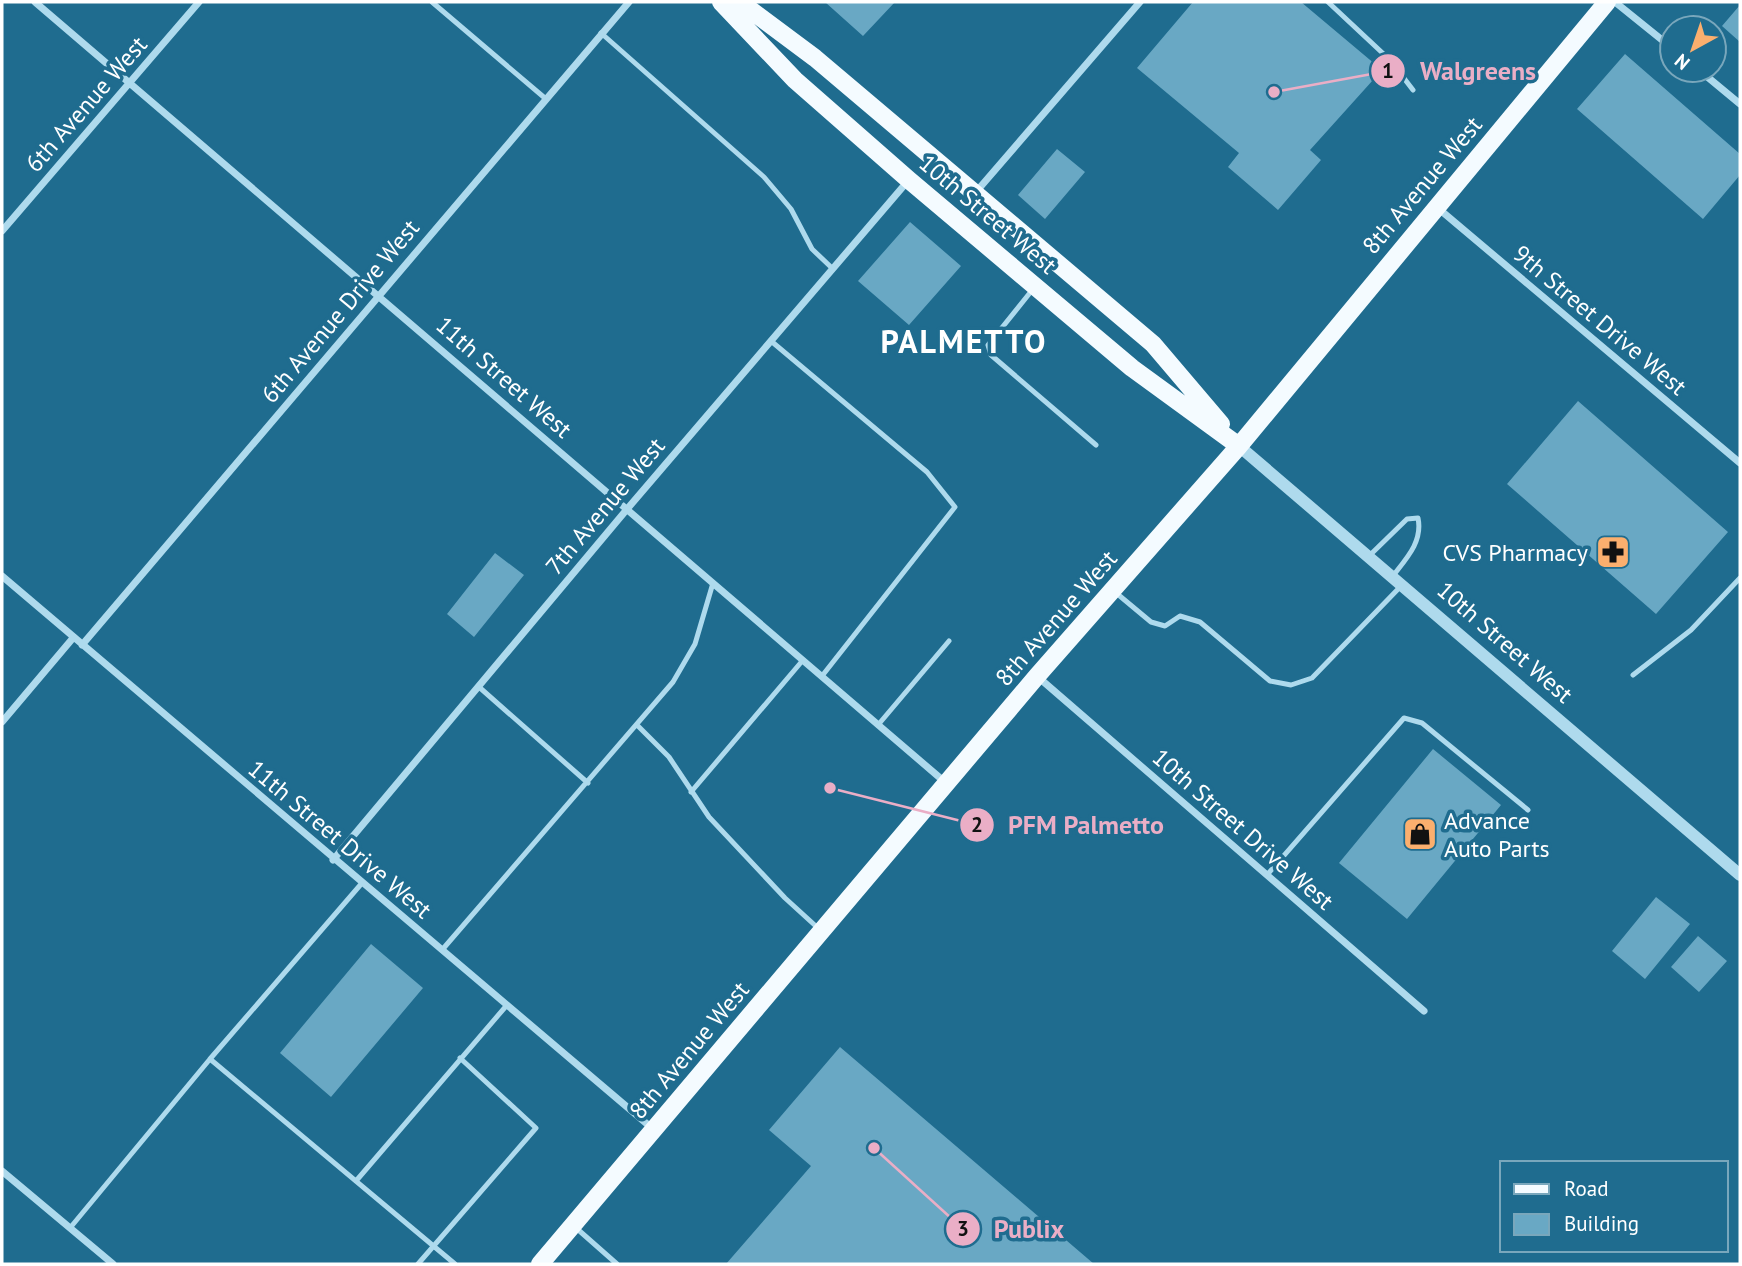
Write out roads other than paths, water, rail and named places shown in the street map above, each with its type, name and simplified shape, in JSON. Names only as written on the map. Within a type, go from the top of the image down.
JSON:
[{"type":"main road","name":"10th Street West","points":[[721,2],[795,79],[909,180],[1132,368],[1239,446]]},
{"type":"main road","name":"10th Street West","points":[[740,2],[815,58],[1153,344],[1239,446]]},
{"type":"main road","name":"8th Avenue West","points":[[540,1264],[1037,676],[1239,446],[1435,206],[1607,2]]},
{"type":"street","name":"11th Street West","points":[[35,2],[628,508],[946,784]]},
{"type":"street","name":"6th Avenue West","points":[[2,231],[199,2]]},
{"type":"street","name":"6th Avenue Drive West","points":[[82,645],[628,2]]},
{"type":"street","points":[[974,194],[1140,2]]},
{"type":"street","points":[[1615,2],[1658,37]]},
{"type":"street","points":[[1716,84],[1740,104]]},
{"type":"street","name":"7th Avenue West","points":[[334,859],[628,508],[909,180]]},
{"type":"street","name":"9th Street Drive West","points":[[1435,206],[1740,463]]},
{"type":"street","name":"10th Street West","points":[[1239,446],[1740,875]]},
{"type":"street","name":"11th Street Drive West","points":[[2,576],[654,1129]]},
{"type":"street","points":[[2,722],[73,638]]},
{"type":"street","name":"10th Street Drive West","points":[[1037,676],[1424,1011]]},
{"type":"street","points":[[2,1171],[113,1264]]},
{"type":"lane","points":[[432,2],[546,99]]},
{"type":"lane","points":[[1328,2],[1390,60],[1413,90]]},
{"type":"lane","points":[[601,33],[764,177],[790,209],[812,249],[833,269]]},
{"type":"lane","points":[[1035,286],[988,345],[990,355],[1096,445]]},
{"type":"lane","points":[[771,341],[927,472],[955,507],[822,676]]},
{"type":"lane","points":[[1113,590],[1151,622],[1165,626],[1180,616],[1200,622],[1270,681],[1291,685],[1312,678],[1397,581],[1421,531],[1418,518],[1407,519],[1369,557]]},
{"type":"lane","points":[[1633,675],[1691,630],[1740,579]]},
{"type":"lane","points":[[442,950],[589,783],[673,682],[695,644],[713,582]]},
{"type":"lane","points":[[878,724],[949,641]]},
{"type":"lane","points":[[691,792],[803,660]]},
{"type":"lane","points":[[479,687],[589,783]]},
{"type":"lane","points":[[1267,875],[1404,718],[1422,723],[1528,810]]},
{"type":"lane","points":[[638,726],[669,757],[709,817],[785,898],[821,931]]},
{"type":"lane","points":[[70,1228],[210,1059],[362,883]]},
{"type":"lane","points":[[356,1181],[506,1005]]},
{"type":"lane","points":[[418,1264],[537,1128],[460,1058]]},
{"type":"lane","points":[[210,1059],[455,1264]]},
{"type":"lane","points":[[573,1226],[617,1264]]},
{"type":"place","name":"Walgreens","points":[[1274,92]]},
{"type":"place","name":"CVS Pharmacy","points":[[1613,552]]},
{"type":"place","name":"PFM Palmetto","points":[[830,788]]},
{"type":"place","name":"Advance Auto Parts","points":[[1420,834]]},
{"type":"place","name":"Publix","points":[[874,1148]]},
{"type":"district","name":"PALMETTO","points":[[964,341]]}]
